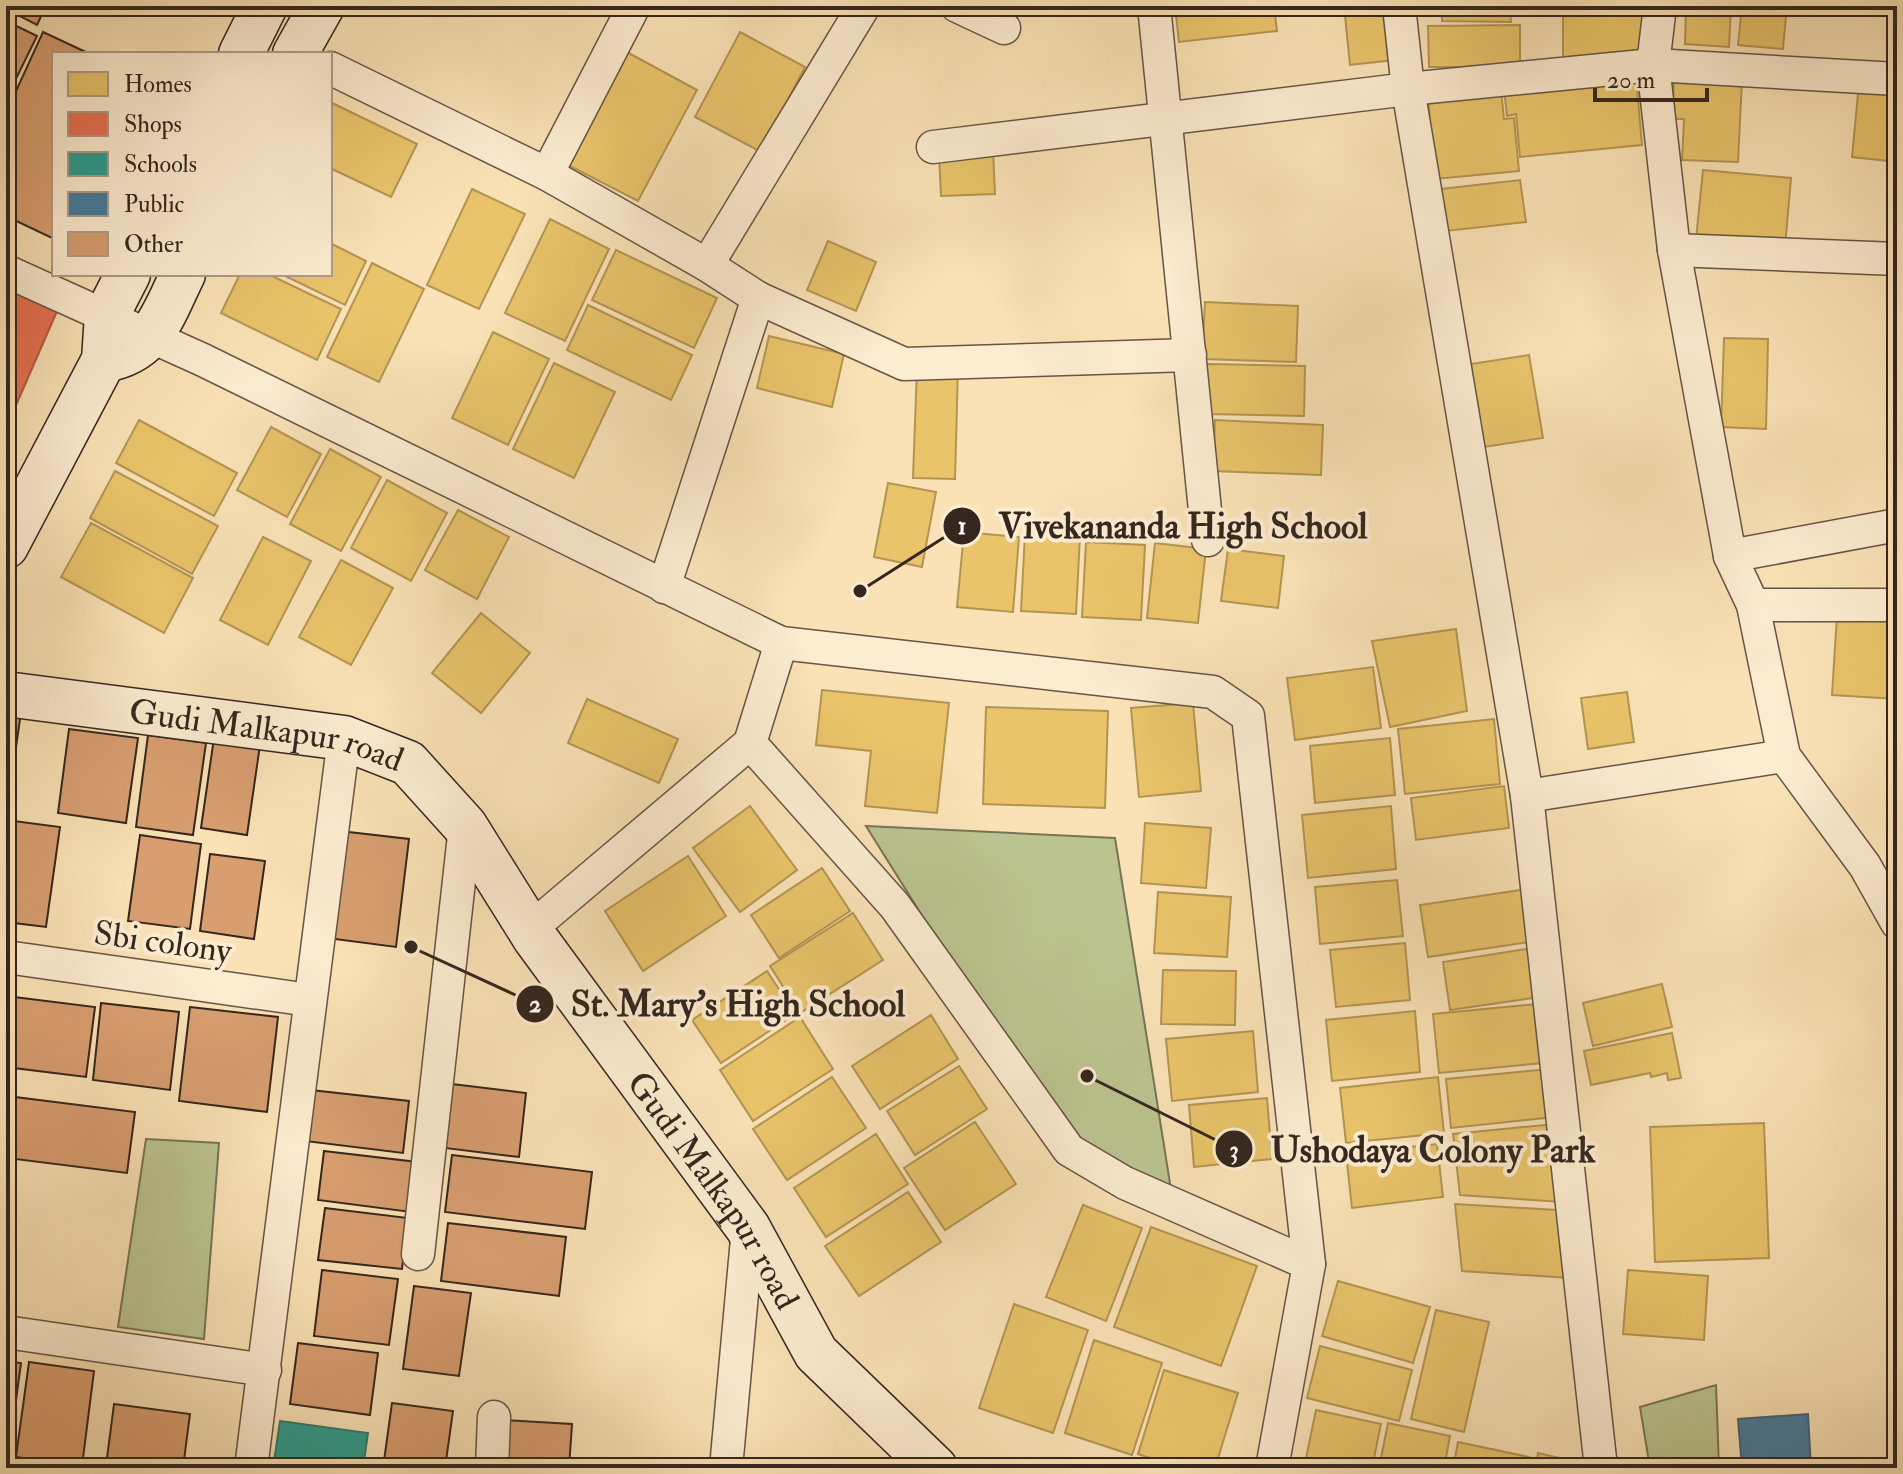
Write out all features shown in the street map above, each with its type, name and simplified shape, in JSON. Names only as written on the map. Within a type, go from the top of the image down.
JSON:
[{"type":"street","points":[[242,52],[265,6]]},
{"type":"street","points":[[297,52],[322,6]]},
{"type":"street","points":[[547,174],[634,6]]},
{"type":"street","points":[[707,265],[864,6]]},
{"type":"street","points":[[957,6],[1004,28]]},
{"type":"street","points":[[1154,6],[1208,540]]},
{"type":"street","points":[[1399,6],[1408,89],[1527,796],[1601,1468]]},
{"type":"street","points":[[1660,6],[1653,65],[1674,250],[1730,556],[1753,605],[1784,756],[1865,866],[1897,923]]},
{"type":"street","points":[[933,147],[1408,89],[1653,65],[1897,79]]},
{"type":"street","points":[[332,69],[547,174],[707,265],[758,298],[904,364],[1190,355]]},
{"type":"street","points":[[1674,250],[1897,259]]},
{"type":"street","points":[[6,271],[107,315],[781,643],[1213,692],[1248,716],[1309,1264],[1272,1468]]},
{"type":"street","points":[[6,546],[104,360],[107,315],[127,276]]},
{"type":"street","points":[[104,360],[122,357],[151,337],[182,276]]},
{"type":"street","points":[[664,587],[758,298]]},
{"type":"street","points":[[1730,556],[1897,525]]},
{"type":"street","points":[[1753,605],[1897,605]]},
{"type":"street","points":[[530,929],[750,743],[781,643]]},
{"type":"street","name":"Gudi Malkapur road","points":[[6,694],[344,738],[408,763],[465,826],[530,929],[748,1228],[816,1353],[935,1468]]},
{"type":"street","points":[[251,1468],[344,738]]},
{"type":"street","points":[[750,743],[895,906],[1069,1150],[1125,1183],[1309,1264]]},
{"type":"street","points":[[1527,796],[1784,756]]},
{"type":"street","points":[[418,1254],[465,826]]},
{"type":"street","points":[[1865,866],[1897,868]]},
{"type":"street","name":"Sbi colony","points":[[6,957],[309,1000]]},
{"type":"street","points":[[726,1468],[748,1228]]},
{"type":"street","points":[[6,1332],[265,1370]]},
{"type":"street","points":[[492,1468],[494,1417]]},
{"type":"green space","points":[[866,826],[1115,838],[1173,1202],[1070,1152]]},
{"type":"green space","points":[[146,1139],[219,1143],[204,1339],[118,1327]]},
{"type":"green space","points":[[1716,1385],[1719,1468],[1650,1468],[1640,1407]]},
{"type":"building: Homes","points":[[1175,6],[1274,6],[1277,31],[1179,42]]},
{"type":"building: Homes","points":[[1344,6],[1389,6],[1394,60],[1350,65]]},
{"type":"building: Homes","points":[[1442,6],[1516,8],[1510,8],[1511,22],[1442,21]]},
{"type":"building: Homes","points":[[1563,6],[1644,6],[1643,61],[1563,61]]},
{"type":"building: Homes","points":[[1686,6],[1731,6],[1729,47],[1685,44]]},
{"type":"building: Homes","points":[[1742,6],[1787,6],[1783,49],[1738,45]]},
{"type":"building: Homes","points":[[1520,25],[1520,67],[1429,67],[1428,26]]},
{"type":"building: Homes","points":[[740,32],[805,67],[761,152],[695,117]]},
{"type":"building: Homes","points":[[625,51],[697,90],[638,201],[566,164]]},
{"type":"building: Homes","points":[[1636,77],[1642,145],[1520,157],[1516,114],[1507,116],[1504,89]]},
{"type":"building: Homes","points":[[1674,78],[1742,80],[1738,162],[1682,160],[1684,119],[1672,119]]},
{"type":"building: Homes","points":[[1859,83],[1897,87],[1897,162],[1852,157]]},
{"type":"building: Homes","points":[[1501,90],[1504,119],[1514,118],[1519,171],[1435,179],[1428,97]]},
{"type":"building: Homes","points":[[332,103],[417,144],[391,197],[332,169]]},
{"type":"building: Homes","points":[[993,151],[995,194],[941,196],[939,154]]},
{"type":"building: Homes","points":[[1703,170],[1791,178],[1785,247],[1696,239]]},
{"type":"building: Homes","points":[[1520,180],[1526,222],[1446,231],[1441,189]]},
{"type":"building: Homes","points":[[472,189],[525,214],[479,309],[427,285]]},
{"type":"building: Homes","points":[[550,219],[609,249],[565,341],[505,313]]},
{"type":"building: Homes","points":[[828,241],[876,262],[856,311],[807,290]]},
{"type":"building: Homes","points":[[332,244],[366,261],[345,305],[285,276],[332,276]]},
{"type":"building: Homes","points":[[616,250],[717,298],[694,348],[592,300]]},
{"type":"building: Homes","points":[[372,263],[424,289],[379,382],[327,357]]},
{"type":"building: Homes","points":[[239,276],[272,276],[341,309],[317,360],[221,313]]},
{"type":"building: Homes","points":[[1205,302],[1298,306],[1296,362],[1202,359]]},
{"type":"building: Homes","points":[[588,305],[692,355],[671,400],[567,350]]},
{"type":"building: Homes","points":[[493,332],[549,359],[508,445],[452,418]]},
{"type":"building: Homes","points":[[769,336],[844,354],[832,407],[757,388]]},
{"type":"building: Homes","points":[[1724,338],[1768,339],[1766,429],[1721,427]]},
{"type":"building: Homes","points":[[1529,355],[1543,438],[1483,447],[1471,364]]},
{"type":"building: Homes","points":[[554,363],[615,392],[574,478],[513,449]]},
{"type":"building: Homes","points":[[1207,364],[1305,366],[1304,416],[1206,414]]},
{"type":"building: Homes","points":[[917,366],[958,368],[955,479],[913,478]]},
{"type":"building: Homes","points":[[139,420],[237,473],[214,516],[116,463]]},
{"type":"building: Homes","points":[[1215,420],[1323,425],[1321,475],[1213,471]]},
{"type":"building: Homes","points":[[271,427],[321,454],[287,517],[237,490]]},
{"type":"building: Homes","points":[[330,449],[381,477],[341,551],[290,524]]},
{"type":"building: Homes","points":[[115,471],[218,526],[192,574],[90,518]]},
{"type":"building: Homes","points":[[387,480],[447,513],[411,581],[351,548]]},
{"type":"building: Homes","points":[[888,483],[936,492],[922,567],[874,557]]},
{"type":"building: Homes","points":[[458,510],[509,537],[477,599],[425,570]]},
{"type":"building: Homes","points":[[91,523],[193,578],[164,633],[61,577]]},
{"type":"building: Homes","points":[[964,532],[1019,537],[1013,612],[957,607]]},
{"type":"building: Homes","points":[[1025,533],[1080,536],[1076,614],[1021,611]]},
{"type":"building: Homes","points":[[263,537],[311,561],[268,645],[220,620]]},
{"type":"building: Homes","points":[[1086,542],[1145,545],[1141,620],[1082,617]]},
{"type":"building: Homes","points":[[1155,543],[1206,549],[1198,623],[1147,618]]},
{"type":"building: Homes","points":[[1228,549],[1284,556],[1278,608],[1221,601]]},
{"type":"building: Homes","points":[[341,560],[393,588],[351,665],[299,637]]},
{"type":"building: Homes","points":[[481,613],[530,653],[481,713],[432,673]]},
{"type":"building: Homes","points":[[1837,616],[1897,620],[1897,699],[1832,695]]},
{"type":"building: Homes","points":[[1456,629],[1467,711],[1390,727],[1372,641]]},
{"type":"building: Homes","points":[[1373,667],[1381,728],[1295,740],[1287,678]]},
{"type":"building: Homes","points":[[822,690],[949,703],[937,813],[865,806],[871,751],[816,745]]},
{"type":"building: Homes","points":[[1627,692],[1634,742],[1588,749],[1581,698]]},
{"type":"building: Homes","points":[[587,699],[678,739],[659,783],[568,743]]},
{"type":"building: Homes","points":[[1193,703],[1201,791],[1139,797],[1131,708]]},
{"type":"building: Homes","points":[[986,707],[1108,711],[1105,808],[983,804]]},
{"type":"building: Homes","points":[[1494,719],[1500,784],[1405,794],[1398,729]]},
{"type":"building: Homes","points":[[1390,738],[1395,795],[1315,803],[1310,746]]},
{"type":"building: Homes","points":[[1504,786],[1509,828],[1416,840],[1411,798]]},
{"type":"building: Homes","points":[[750,806],[797,870],[740,912],[693,848]]},
{"type":"building: Homes","points":[[1391,806],[1396,869],[1308,878],[1302,815]]},
{"type":"building: Homes","points":[[1145,823],[1211,828],[1206,888],[1141,883]]},
{"type":"building: Homes","points":[[688,856],[726,916],[643,971],[605,911]]},
{"type":"building: Homes","points":[[822,868],[850,911],[779,958],[751,915]]},
{"type":"building: Homes","points":[[1397,880],[1403,936],[1320,944],[1315,887]]},
{"type":"building: Homes","points":[[1521,890],[1529,942],[1428,957],[1420,905]]},
{"type":"building: Homes","points":[[1158,892],[1231,897],[1227,957],[1154,953]]},
{"type":"building: Homes","points":[[853,913],[883,960],[800,1013],[770,966]]},
{"type":"building: Homes","points":[[1405,943],[1410,1000],[1336,1007],[1330,950]]},
{"type":"building: Homes","points":[[1533,948],[1540,997],[1450,1010],[1443,962]]},
{"type":"building: Homes","points":[[1163,970],[1236,971],[1235,1025],[1161,1024]]},
{"type":"building: Homes","points":[[767,971],[795,1014],[721,1063],[692,1020]]},
{"type":"building: Homes","points":[[1662,984],[1672,1027],[1593,1046],[1583,1003]]},
{"type":"building: Homes","points":[[1537,1004],[1543,1063],[1439,1073],[1433,1014]]},
{"type":"building: Homes","points":[[1415,1011],[1420,1072],[1332,1081],[1326,1020]]},
{"type":"building: Homes","points":[[931,1015],[958,1059],[880,1109],[852,1066]]},
{"type":"building: Homes","points":[[800,1017],[833,1069],[753,1121],[720,1070]]},
{"type":"building: Homes","points":[[1253,1031],[1258,1092],[1172,1101],[1166,1039]]},
{"type":"building: Homes","points":[[1672,1033],[1681,1078],[1668,1080],[1667,1073],[1651,1077],[1650,1073],[1591,1085],[1584,1051]]},
{"type":"building: Homes","points":[[959,1066],[987,1109],[915,1155],[887,1111]]},
{"type":"building: Homes","points":[[1549,1069],[1554,1117],[1451,1128],[1446,1079]]},
{"type":"building: Homes","points":[[832,1077],[866,1128],[787,1180],[753,1129]]},
{"type":"building: Homes","points":[[1438,1077],[1444,1133],[1346,1143],[1340,1088]]},
{"type":"building: Homes","points":[[1267,1098],[1272,1159],[1194,1167],[1189,1105]]},
{"type":"building: Homes","points":[[975,1122],[1016,1184],[945,1230],[904,1168]]},
{"type":"building: Homes","points":[[1764,1123],[1769,1258],[1655,1262],[1650,1127]]},
{"type":"building: Homes","points":[[1555,1124],[1562,1202],[1460,1195],[1453,1134]]},
{"type":"building: Homes","points":[[876,1134],[908,1184],[826,1237],[794,1188]]},
{"type":"building: Homes","points":[[1437,1144],[1443,1197],[1352,1208],[1346,1154]]},
{"type":"building: Homes","points":[[908,1192],[941,1242],[859,1296],[825,1246]]},
{"type":"building: Homes","points":[[1455,1204],[1573,1211],[1570,1278],[1462,1271]]},
{"type":"building: Homes","points":[[1083,1205],[1142,1228],[1106,1321],[1046,1297]]},
{"type":"building: Homes","points":[[1151,1227],[1257,1266],[1221,1366],[1114,1327]]},
{"type":"building: Homes","points":[[1628,1270],[1708,1276],[1704,1340],[1623,1334]]},
{"type":"building: Homes","points":[[1338,1281],[1430,1307],[1413,1363],[1322,1336]]},
{"type":"building: Homes","points":[[1014,1304],[1088,1330],[1053,1433],[979,1408]]},
{"type":"building: Homes","points":[[1436,1310],[1489,1322],[1464,1432],[1411,1419]]},
{"type":"building: Homes","points":[[1094,1340],[1162,1363],[1132,1455],[1065,1433]]},
{"type":"building: Homes","points":[[1320,1346],[1412,1370],[1399,1421],[1307,1398]]},
{"type":"building: Homes","points":[[1164,1370],[1238,1393],[1215,1468],[1181,1468],[1138,1454]]},
{"type":"building: Homes","points":[[1316,1410],[1381,1424],[1372,1468],[1304,1468]]},
{"type":"building: Homes","points":[[1388,1423],[1450,1436],[1444,1468],[1379,1468]]},
{"type":"building: Homes","points":[[1458,1442],[1529,1457],[1527,1468],[1453,1468]]},
{"type":"building: Homes","points":[[1538,1453],[1595,1466],[1596,1468],[1536,1468]]},
{"type":"building: Shops","points":[[6,287],[58,309],[6,428]]},
{"type":"building: Schools","points":[[280,1421],[368,1433],[363,1468],[273,1468]]},
{"type":"building: Public","points":[[1808,1414],[1811,1468],[1742,1468],[1738,1419]]},
{"type":"building: Other","points":[[6,6],[46,6],[37,25],[6,9]]},
{"type":"building: Other","points":[[6,21],[37,36],[10,91],[6,89]]},
{"type":"building: Other","points":[[43,32],[86,52],[52,52],[52,238],[6,216],[6,113]]},
{"type":"building: Other","points":[[6,710],[21,712],[8,804],[6,804]]},
{"type":"building: Other","points":[[69,729],[138,738],[126,823],[58,813]]},
{"type":"building: Other","points":[[148,735],[206,743],[193,835],[136,827]]},
{"type":"building: Other","points":[[214,738],[260,745],[247,835],[201,828]]},
{"type":"building: Other","points":[[6,820],[60,827],[46,927],[6,922]]},
{"type":"building: Other","points":[[340,831],[409,839],[396,947],[327,938]]},
{"type":"building: Other","points":[[140,835],[201,844],[190,929],[128,921]]},
{"type":"building: Other","points":[[210,854],[265,861],[254,939],[200,931]]},
{"type":"building: Other","points":[[6,996],[95,1007],[86,1077],[6,1067]]},
{"type":"building: Other","points":[[101,1003],[179,1012],[170,1090],[93,1080]]},
{"type":"building: Other","points":[[190,1007],[278,1017],[267,1112],[179,1101]]},
{"type":"building: Other","points":[[452,1084],[526,1093],[519,1157],[445,1148]]},
{"type":"building: Other","points":[[311,1090],[409,1101],[403,1153],[305,1141]]},
{"type":"building: Other","points":[[15,1097],[135,1112],[127,1173],[7,1158]]},
{"type":"building: Other","points":[[324,1151],[417,1162],[411,1212],[318,1200]]},
{"type":"building: Other","points":[[452,1155],[592,1172],[585,1229],[445,1212]]},
{"type":"building: Other","points":[[325,1208],[408,1218],[402,1269],[318,1260]]},
{"type":"building: Other","points":[[448,1223],[566,1237],[559,1296],[441,1281]]},
{"type":"building: Other","points":[[322,1270],[398,1279],[389,1345],[314,1336]]},
{"type":"building: Other","points":[[414,1286],[471,1293],[459,1376],[403,1369]]},
{"type":"building: Other","points":[[298,1343],[378,1353],[370,1415],[290,1404]]},
{"type":"building: Other","points":[[6,1361],[21,1363],[8,1459],[6,1459]]},
{"type":"building: Other","points":[[29,1362],[94,1371],[82,1466],[16,1457]]},
{"type":"building: Other","points":[[392,1403],[453,1411],[445,1468],[383,1468]]},
{"type":"building: Other","points":[[114,1404],[190,1414],[183,1468],[107,1458]]},
{"type":"building: Other","points":[[505,1420],[572,1424],[569,1468],[501,1468]]},
{"type":"place","name":"Vivekananda High School","points":[[860,591]]},
{"type":"place","name":"St. Mary's High School","points":[[411,947]]},
{"type":"place","name":"Ushodaya Colony Park","points":[[1087,1076]]}]
